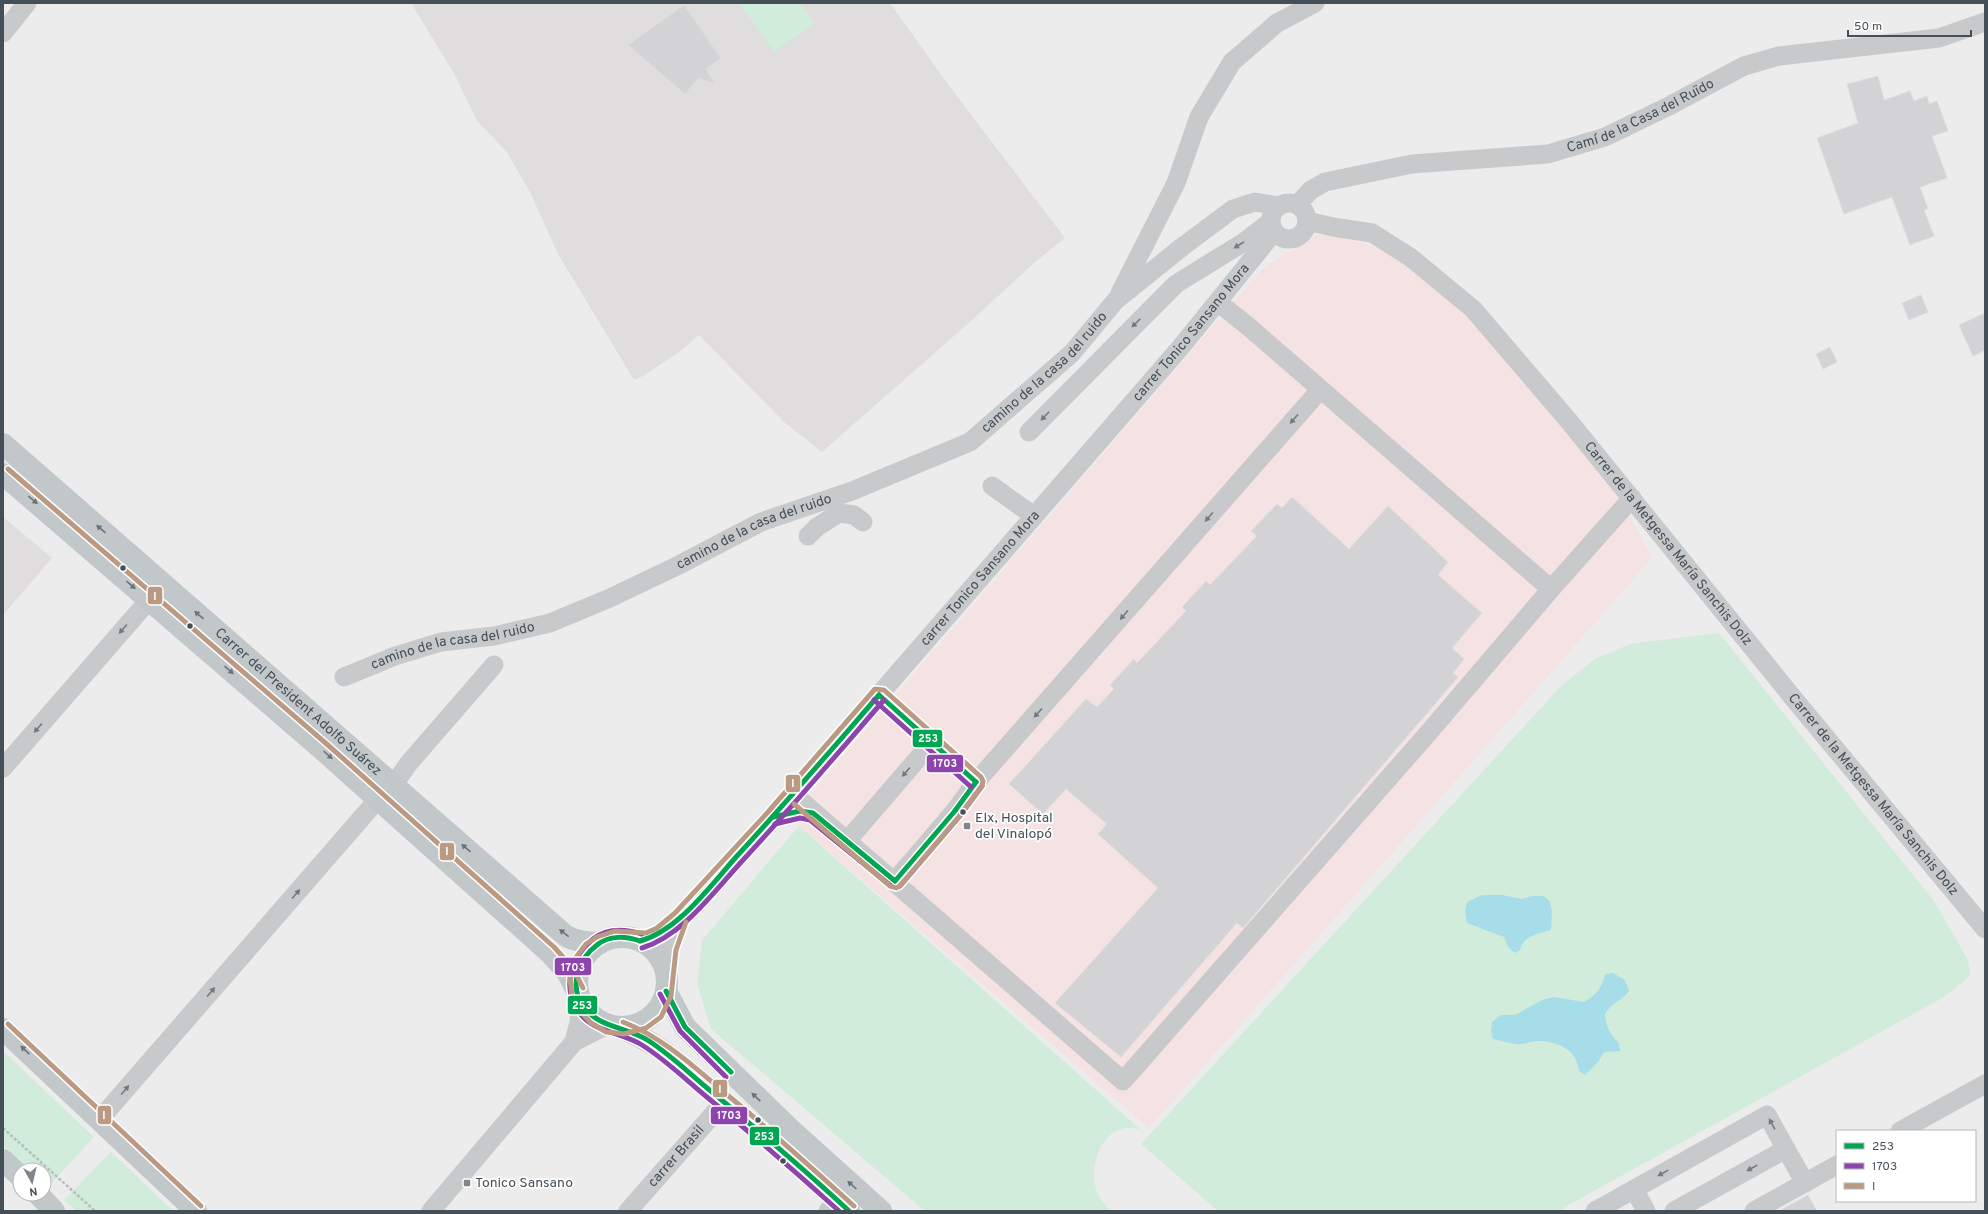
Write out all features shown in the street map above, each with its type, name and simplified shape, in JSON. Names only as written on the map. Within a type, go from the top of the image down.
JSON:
[{"type":"main road","name":"Carrer del President Adolfo Suárez","points":[[3,444],[394,784],[566,936],[574,940],[588,943],[600,943]]},
{"type":"main road","name":"Carrer del President Adolfo Suárez","points":[[3,474],[378,800],[559,962],[570,977],[579,995]]},
{"type":"main road","points":[[838,1207],[724,1102],[662,1050],[635,1033],[605,1025],[592,1017],[579,995],[577,976],[581,962],[590,950],[600,943],[617,937],[632,938],[640,941],[657,954],[664,967],[666,984],[685,1027],[790,1129],[881,1211]]},
{"type":"main road","points":[[616,1027],[635,1026],[648,1020],[658,1009],[666,984]]},
{"type":"main road","points":[[3,1029],[196,1211]]},
{"type":"main road","points":[[3,1160],[12,1168]]},
{"type":"main road","points":[[46,1202],[54,1211]]},
{"type":"street","points":[[3,33],[27,3]]},
{"type":"street","points":[[1116,300],[1176,182],[1199,117],[1232,62],[1277,23],[1315,3]]},
{"type":"street","name":"Camí de la Casa del Ruïdo","points":[[1280,216],[1311,190],[1325,182],[1412,164],[1548,154],[1605,137],[1669,106],[1744,66],[1779,56],[1939,38],[1985,22]]},
{"type":"street","points":[[1116,300],[1182,247],[1233,209],[1255,202],[1280,216]]},
{"type":"street","points":[[1029,432],[1176,284],[1244,242],[1280,216],[1306,214],[1307,221],[1303,232],[1293,239],[1281,238],[1280,216]]},
{"type":"street","name":"carrer Tonico Sansano Mora","points":[[640,941],[654,937],[680,918],[773,817],[1219,303],[1280,216]]},
{"type":"street","name":"Carrer de la Metgessa María Sanchis Dolz","points":[[1307,221],[1372,233],[1410,257],[1473,309],[1632,498],[1794,699],[1985,929]]},
{"type":"street","name":"camino de la casa del ruido","points":[[344,677],[395,656],[441,642],[494,636],[550,623],[617,595],[679,565],[761,522],[852,491],[970,442],[1072,353],[1116,300]]},
{"type":"street","points":[[1219,303],[1249,327],[1551,589]]},
{"type":"street","points":[[895,882],[954,812],[976,782],[1320,390]]},
{"type":"street","points":[[992,486],[1034,516]]},
{"type":"street","points":[[793,794],[813,813],[895,882],[1123,1081],[1425,737],[1551,589],[1632,498]]},
{"type":"street","points":[[808,536],[817,527],[839,513],[854,515],[863,522]]},
{"type":"street","points":[[3,768],[149,600]]},
{"type":"street","points":[[394,784],[409,763],[494,665]]},
{"type":"street","points":[[879,695],[976,782]]},
{"type":"street","points":[[847,841],[932,742]]},
{"type":"street","points":[[100,1119],[378,800]]},
{"type":"street","points":[[773,817],[800,811],[813,813]]},
{"type":"street","name":"carrer Tonico Sansano Mora","points":[[666,984],[669,949],[680,918]]},
{"type":"street","points":[[574,1042],[579,1022],[579,995]]},
{"type":"street","points":[[431,1211],[574,1042],[601,1028],[616,1027]]},
{"type":"street","points":[[1902,1130],[1985,1084]]},
{"type":"street","name":"carrer Brasil","points":[[628,1211],[724,1102]]},
{"type":"street","points":[[1595,1211],[1767,1115],[1805,1183]]},
{"type":"street","points":[[1674,1211],[1786,1149]]},
{"type":"street","points":[[1754,1211],[1836,1167]]},
{"type":"street","points":[[1634,1189],[1646,1211]]},
{"type":"path","points":[[3,1128],[95,1211]]},
{"type":"shaded area","points":[[411,3],[890,3],[947,83],[1065,238],[1034,263],[971,321],[822,452],[784,422],[699,335],[679,352],[643,376],[634,380],[558,254],[530,192],[506,151],[477,121],[455,75]]},
{"type":"shaded area","points":[[1316,235],[1349,238],[1391,254],[1470,317],[1620,497],[1652,558],[1149,1128],[790,818],[1261,270]]},
{"type":"shaded area","points":[[3,517],[52,558],[3,615]]},
{"type":"green space","points":[[739,3],[800,3],[815,23],[774,52]]},
{"type":"green space","points":[[1719,633],[1934,901],[1968,960],[1970,976],[1944,997],[1558,1211],[1218,1211],[1141,1144],[1562,685],[1595,659],[1630,644]]},
{"type":"green space","points":[[799,826],[1140,1129],[1127,1128],[1116,1131],[1103,1144],[1098,1152],[1094,1171],[1096,1189],[1109,1210],[1112,1211],[925,1211],[711,1029],[697,983],[702,940]]},
{"type":"green space","points":[[3,1051],[94,1137],[52,1183],[52,1162],[21,1162],[3,1145]]},
{"type":"green space","points":[[111,1152],[173,1211],[76,1211],[64,1200]]},
{"type":"water","points":[[1482,895],[1502,895],[1522,899],[1532,896],[1543,896],[1549,900],[1552,911],[1551,930],[1528,938],[1520,950],[1515,953],[1508,947],[1504,937],[1467,923],[1465,911],[1467,902]]},
{"type":"water","points":[[1613,973],[1625,980],[1629,991],[1610,1007],[1605,1014],[1607,1026],[1613,1037],[1619,1043],[1620,1051],[1604,1052],[1598,1062],[1585,1075],[1579,1071],[1577,1063],[1570,1051],[1558,1044],[1536,1041],[1517,1044],[1493,1039],[1491,1031],[1492,1022],[1501,1015],[1515,1015],[1542,1000],[1554,997],[1584,1002],[1598,991],[1605,974]]},
{"type":"building","points":[[684,5],[721,58],[706,69],[715,84],[699,78],[685,94],[628,45]]},
{"type":"building","points":[[1878,76],[1884,100],[1910,91],[1914,101],[1927,96],[1929,104],[1937,101],[1948,131],[1932,136],[1947,178],[1920,187],[1928,209],[1924,210],[1934,236],[1910,245],[1892,197],[1844,214],[1817,138],[1858,123],[1847,84]]},
{"type":"building","points":[[1921,295],[1928,312],[1909,320],[1902,303]]},
{"type":"building","points":[[1985,313],[1985,350],[1973,356],[1959,325]]},
{"type":"building","points":[[1830,347],[1837,362],[1823,369],[1816,354]]},
{"type":"building","points":[[1292,497],[1349,549],[1388,506],[1448,562],[1438,575],[1482,613],[1452,648],[1464,659],[1453,673],[1458,677],[1243,928],[1237,923],[1121,1057],[1055,1003],[1158,888],[1098,834],[1107,824],[1066,789],[1043,814],[1009,784],[1086,699],[1097,707],[1114,689],[1110,685],[1134,659],[1137,663],[1186,611],[1182,607],[1206,581],[1210,585],[1257,536],[1251,531],[1277,504],[1282,508]]},
{"type":"building","points":[[1808,1195],[1817,1211],[1779,1211]]},
{"type":"transit line","name":"I","points":[[8,469],[329,746],[554,947],[573,968],[583,988]]},
{"type":"transit line","name":"I","points":[[686,922],[676,950],[671,996],[661,1017],[646,1028],[624,1034],[606,1032],[591,1023],[580,1011],[572,996],[570,978],[574,960],[586,944],[597,937],[615,931],[646,933],[657,928],[675,913],[768,812],[875,689],[884,690],[981,777],[983,781],[982,786],[959,817],[900,886],[896,888],[890,886],[794,804]]},
{"type":"transit line","name":"253","points":[[879,695],[976,782]]},
{"type":"transit line","name":"253","points":[[640,941],[668,927],[693,906],[879,695]]},
{"type":"transit line","name":"1703","points":[[874,700],[971,787]]},
{"type":"transit line","name":"1703","points":[[642,948],[657,942],[671,933],[698,911],[884,700]]},
{"type":"transit line","name":"253","points":[[895,881],[954,812],[976,782]]},
{"type":"transit line","name":"1703","points":[[900,886],[959,817],[982,786]]},
{"type":"transit line","name":"253","points":[[773,817],[800,811],[813,813],[895,881]]},
{"type":"transit line","name":"1703","points":[[775,824],[800,818],[810,820],[891,886]]},
{"type":"transit line","name":"1703","points":[[642,934],[623,930],[610,931],[598,935],[586,946],[575,962],[570,981],[570,990],[577,1009],[590,1023],[606,1031],[633,1040],[676,1070],[839,1211]]},
{"type":"transit line","name":"253","points":[[640,941],[623,937],[612,938],[607,939],[590,951],[581,965],[576,982],[579,998],[583,1006],[597,1019],[641,1036],[666,1053],[782,1151],[849,1211]]},
{"type":"transit line","name":"253","points":[[666,991],[685,1027],[731,1072]]},
{"type":"transit line","name":"1703","points":[[660,994],[680,1031],[726,1077]]},
{"type":"transit line","name":"I","points":[[623,1022],[651,1036],[677,1053],[774,1134],[854,1206]]},
{"type":"transit line","name":"I","points":[[8,1024],[201,1206]]},
{"type":"place","name":"Elx, Hospital del Vinalopó","points":[[967,826]]},
{"type":"place","name":"Tonico Sansano","points":[[467,1183]]}]
